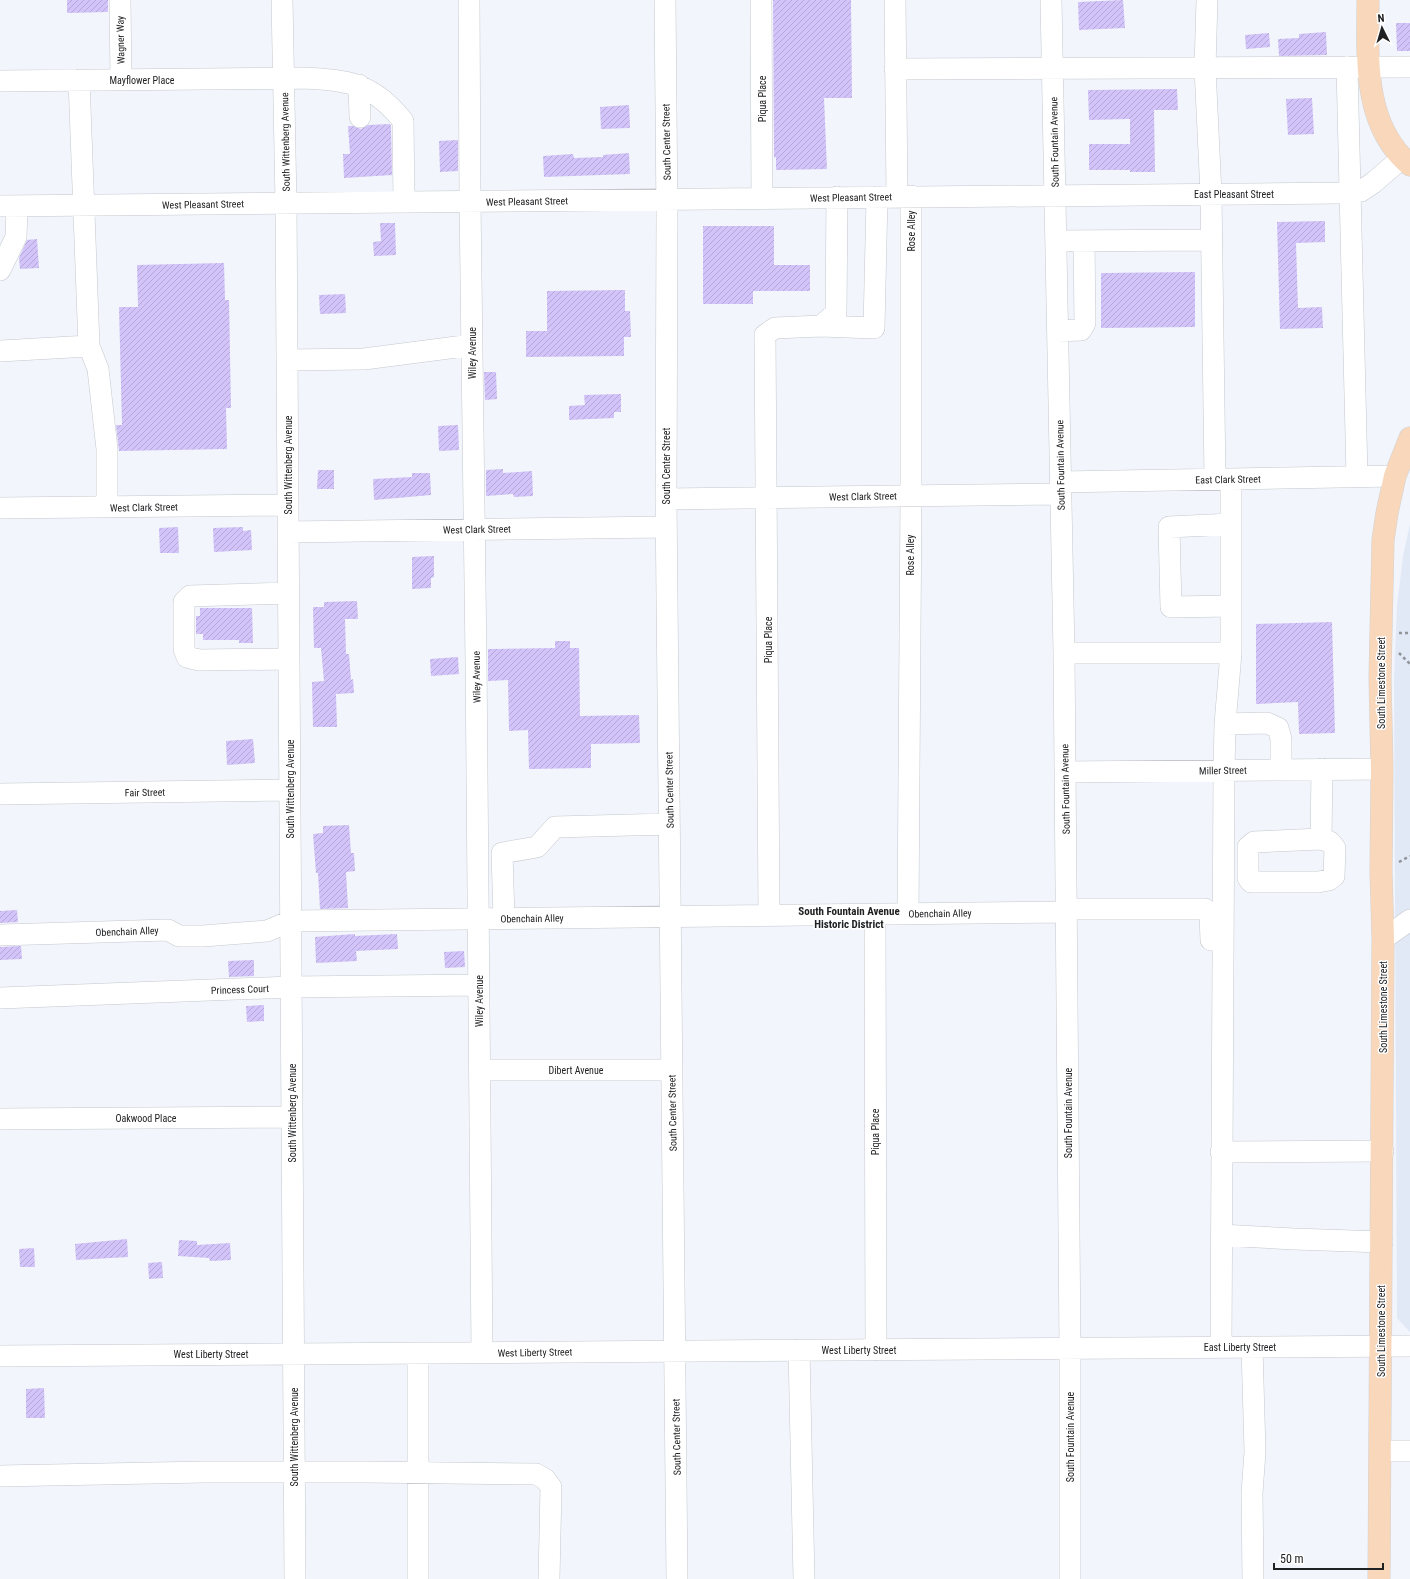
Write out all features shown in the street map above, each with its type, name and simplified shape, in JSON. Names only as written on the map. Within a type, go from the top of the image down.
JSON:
[{"type":"main road","points":[[1368,0],[1369,67],[1373,105],[1379,122],[1390,144],[1406,162]]},
{"type":"main road","name":"South Limestone Street","points":[[1379,1579],[1384,939],[1381,872],[1382,769],[1380,678],[1383,540],[1395,476],[1410,438]]},
{"type":"street","name":"Wagner Way","points":[[120,0],[121,80]]},
{"type":"street","name":"South Wittenberg Avenue","points":[[282,0],[286,204],[295,1579]]},
{"type":"street","name":"Wiley Avenue","points":[[469,0],[482,1353]]},
{"type":"street","name":"South Center Street","points":[[665,0],[667,199],[666,527],[677,1579]]},
{"type":"street","name":"Piqua Place","points":[[761,0],[762,198]]},
{"type":"street","points":[[821,326],[874,328],[895,197],[895,0]]},
{"type":"street","name":"South Fountain Avenue","points":[[1051,0],[1064,653],[1070,1348],[1070,1579]]},
{"type":"street","points":[[1207,0],[1205,68],[1212,240],[1223,479],[1231,524],[1231,653],[1225,724],[1224,770],[1221,1347]]},
{"type":"street","points":[[1347,67],[1357,476]]},
{"type":"street","points":[[895,69],[1410,67]]},
{"type":"street","name":"Mayflower Place","points":[[0,81],[303,78],[336,79],[359,85],[383,100],[395,110],[403,121],[404,202]]},
{"type":"street","points":[[79,80],[89,346],[98,369],[106,441],[107,507]]},
{"type":"street","points":[[359,85],[360,117]]},
{"type":"street","name":"East Pleasant Street","points":[[1055,195],[1361,191],[1406,162]]},
{"type":"street","name":"West Pleasant Street","points":[[8,206],[1055,195]]},
{"type":"street","points":[[821,326],[836,313],[837,197]]},
{"type":"street","name":"Rose Alley","points":[[895,197],[911,496],[908,914]]},
{"type":"street","points":[[0,270],[16,238],[8,206]]},
{"type":"street","points":[[1056,241],[1212,240]]},
{"type":"street","points":[[1058,331],[1081,330],[1085,323],[1084,241]]},
{"type":"street","name":"Piqua Place","points":[[769,915],[765,335],[775,328],[821,326]]},
{"type":"street","points":[[287,360],[364,359],[472,345]]},
{"type":"street","points":[[0,351],[89,346]]},
{"type":"street","name":"East Clark Street","points":[[1060,488],[1223,479],[1395,476]]},
{"type":"street","name":"West Clark Street","points":[[666,499],[911,496],[1060,488]]},
{"type":"street","name":"West Clark Street","points":[[0,508],[288,505]]},
{"type":"street","points":[[1231,524],[1169,528],[1171,607],[1231,606]]},
{"type":"street","name":"West Clark Street","points":[[288,532],[666,527]]},
{"type":"street","points":[[288,593],[190,596],[184,602],[184,649],[187,657],[199,660],[289,659]]},
{"type":"street","points":[[1064,653],[1231,653]]},
{"type":"street","points":[[1225,724],[1267,723],[1278,728],[1281,738],[1281,770]]},
{"type":"street","name":"Miller Street","points":[[1064,772],[1382,769]]},
{"type":"street","points":[[1321,839],[1322,770]]},
{"type":"street","name":"Fair Street","points":[[0,794],[290,790]]},
{"type":"street","points":[[504,918],[502,853],[537,847],[556,827],[669,824]]},
{"type":"street","name":"Obenchain Alley","points":[[0,935],[168,930],[178,936],[203,936],[267,931],[291,921],[1204,909],[1210,915],[1211,947]]},
{"type":"street","name":"Piqua Place","points":[[875,914],[876,1350]]},
{"type":"street","points":[[1384,939],[1410,920]]},
{"type":"street","name":"Princess Court","points":[[0,998],[291,987],[479,986]]},
{"type":"street","name":"Dibert Avenue","points":[[480,1070],[672,1070]]},
{"type":"street","name":"Oakwood Place","points":[[0,1119],[292,1117]]},
{"type":"street","points":[[1221,1152],[1382,1152]]},
{"type":"street","points":[[1221,1236],[1294,1240],[1382,1242]]},
{"type":"street","name":"East Liberty Street","points":[[1070,1348],[1410,1346]]},
{"type":"street","points":[[1252,1347],[1255,1452],[1252,1493],[1253,1579]]},
{"type":"street","name":"West Liberty Street","points":[[0,1356],[1070,1348]]},
{"type":"street","points":[[799,1350],[804,1579]]},
{"type":"street","points":[[418,1353],[418,1579]]},
{"type":"street","points":[[1380,1451],[1410,1451]]},
{"type":"street","points":[[0,1476],[204,1472],[536,1474],[545,1479],[551,1487],[549,1579]]},
{"type":"shaded area","points":[[1410,524],[1410,1332],[1397,1318],[1394,679],[1397,605],[1403,556]]},
{"type":"building","points":[[67,0],[108,0],[108,12],[67,13]]},
{"type":"building","points":[[773,0],[851,0],[852,98],[824,98],[827,169],[776,170],[776,157],[774,158]]},
{"type":"building","points":[[1123,0],[1125,28],[1079,30],[1078,2]]},
{"type":"building","points":[[1396,23],[1410,23],[1410,51],[1397,51]]},
{"type":"building","points":[[1326,32],[1327,55],[1279,56],[1278,39],[1299,38],[1299,34]]},
{"type":"building","points":[[1269,33],[1270,47],[1246,49],[1245,35]]},
{"type":"building","points":[[1177,89],[1178,110],[1154,110],[1155,172],[1130,172],[1130,170],[1089,170],[1089,144],[1130,144],[1130,119],[1089,120],[1088,90]]},
{"type":"building","points":[[1312,98],[1314,134],[1288,135],[1286,99]]},
{"type":"building","points":[[629,105],[630,128],[601,129],[600,107]]},
{"type":"building","points":[[390,124],[392,175],[344,178],[343,154],[350,154],[348,126],[361,129],[368,125]]},
{"type":"building","points":[[458,140],[458,171],[440,172],[439,141]]},
{"type":"building","points":[[629,153],[630,174],[544,177],[543,156],[573,154],[574,158],[603,157],[603,155]]},
{"type":"building","points":[[1325,221],[1325,242],[1296,243],[1298,308],[1322,307],[1323,328],[1280,329],[1277,222]]},
{"type":"building","points":[[380,223],[395,223],[396,255],[374,256],[373,242],[381,241]]},
{"type":"building","points":[[703,226],[774,226],[774,265],[810,265],[810,291],[753,291],[753,304],[703,304]]},
{"type":"building","points":[[37,239],[39,268],[20,269],[19,258],[27,240]]},
{"type":"building","points":[[224,263],[225,300],[229,300],[231,408],[226,408],[227,449],[119,451],[116,425],[122,425],[119,307],[138,307],[137,265]]},
{"type":"building","points":[[1195,272],[1195,327],[1101,328],[1101,273]]},
{"type":"building","points":[[625,290],[625,311],[630,311],[631,337],[624,337],[624,356],[526,357],[526,331],[547,331],[547,291]]},
{"type":"building","points":[[345,294],[346,313],[320,314],[319,295]]},
{"type":"building","points":[[484,372],[496,372],[497,399],[485,400]]},
{"type":"building","points":[[621,394],[621,412],[614,412],[614,418],[569,420],[569,406],[585,405],[584,395]]},
{"type":"building","points":[[458,425],[459,450],[439,451],[438,426]]},
{"type":"building","points":[[503,469],[503,473],[532,471],[533,496],[514,497],[513,494],[486,496],[486,470]]},
{"type":"building","points":[[318,470],[334,470],[334,489],[317,489]]},
{"type":"building","points":[[412,473],[430,473],[431,495],[374,500],[373,479],[412,477]]},
{"type":"building","points":[[178,527],[179,553],[160,553],[159,528]]},
{"type":"building","points":[[243,527],[243,531],[251,530],[252,550],[214,552],[213,528]]},
{"type":"building","points":[[434,556],[434,577],[431,578],[431,588],[412,589],[412,557]]},
{"type":"building","points":[[357,601],[358,619],[345,619],[346,654],[349,654],[351,680],[353,679],[354,693],[336,694],[337,727],[313,727],[312,682],[324,681],[321,648],[314,648],[313,607],[324,607],[324,602]]},
{"type":"building","points":[[200,608],[252,608],[253,643],[239,643],[239,640],[203,640],[203,634],[196,634],[196,616],[200,616]]},
{"type":"building","points":[[1332,622],[1335,733],[1299,734],[1298,702],[1256,704],[1256,624]]},
{"type":"building","points":[[555,641],[570,641],[570,648],[579,648],[580,716],[639,715],[640,743],[591,744],[591,768],[529,769],[528,730],[509,731],[508,680],[488,681],[488,649],[555,648]]},
{"type":"building","points":[[458,657],[459,674],[431,676],[430,659]]},
{"type":"building","points":[[253,739],[255,763],[227,765],[226,741]]},
{"type":"building","points":[[349,825],[351,853],[354,853],[355,871],[346,872],[348,908],[320,909],[318,873],[316,873],[313,834],[323,833],[323,826]]},
{"type":"building","points":[[17,910],[18,922],[0,923],[0,911]]},
{"type":"building","points":[[355,934],[355,936],[397,934],[398,949],[356,951],[357,961],[316,963],[315,937]]},
{"type":"building","points":[[21,946],[22,959],[0,960],[0,947]]},
{"type":"building","points":[[464,951],[465,967],[445,968],[444,952]]},
{"type":"building","points":[[254,960],[254,976],[229,977],[228,961]]},
{"type":"building","points":[[264,1005],[264,1021],[247,1022],[246,1006]]},
{"type":"building","points":[[127,1239],[128,1257],[76,1260],[75,1244]]},
{"type":"building","points":[[179,1240],[197,1241],[197,1245],[230,1243],[231,1260],[210,1261],[209,1258],[178,1256]]},
{"type":"building","points":[[34,1248],[35,1267],[20,1267],[19,1249]]},
{"type":"building","points":[[162,1262],[163,1278],[149,1279],[148,1263]]},
{"type":"building","points":[[44,1388],[45,1418],[26,1418],[26,1389]]},
{"type":"district","name":"South Fountain Avenue Historic District","points":[[849,917]]}]
